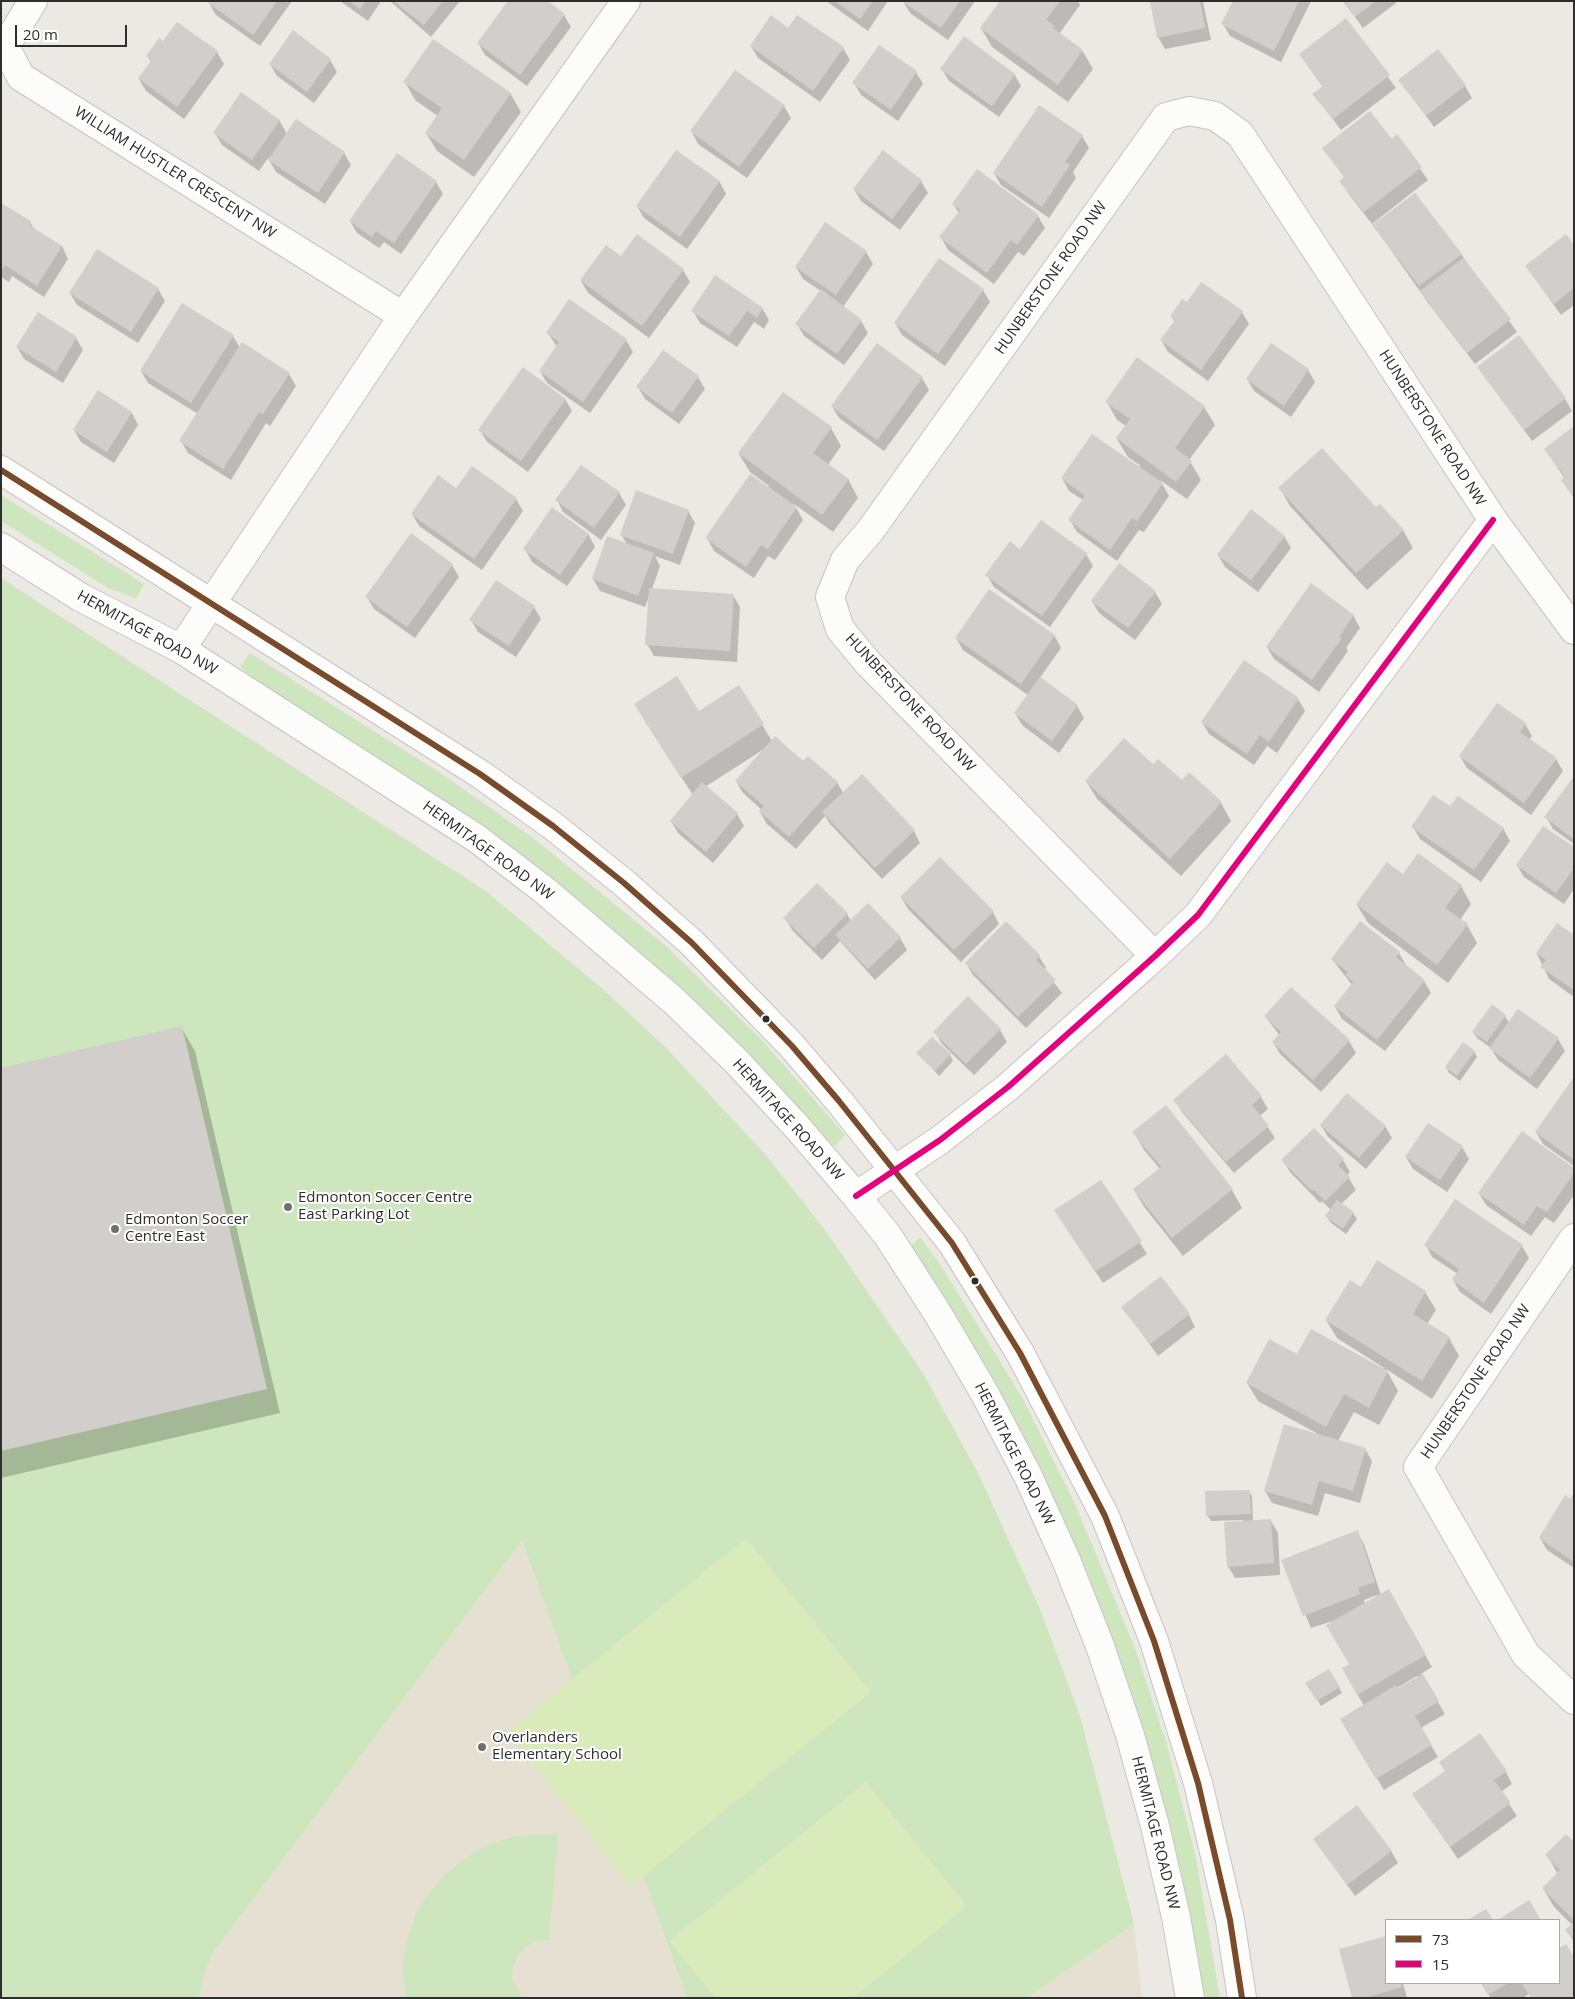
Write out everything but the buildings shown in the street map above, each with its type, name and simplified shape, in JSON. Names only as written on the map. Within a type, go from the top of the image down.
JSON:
[{"type":"street","name":"WILLIAM HUSTLER CRESCENT NW","points":[[33,1],[5,47],[21,77],[403,316]]},
{"type":"street","points":[[181,649],[403,316],[626,1]]},
{"type":"street","name":"HUNBERSTONE ROAD NW","points":[[1155,956],[868,663],[840,629],[830,597],[845,560],[870,531],[1166,117],[1189,111],[1215,116],[1240,134],[1493,520],[1574,630]]},
{"type":"street","points":[[1,470],[212,602],[480,774],[553,826],[624,883],[692,943],[792,1046],[840,1101],[952,1243],[1020,1353],[1104,1516],[1154,1642],[1198,1783],[1230,1920],[1242,1998]]},
{"type":"street","points":[[856,1196],[940,1140],[1008,1087],[1155,956],[1198,915],[1493,520]]},
{"type":"street","name":"HERMITAGE ROAD NW","points":[[1,547],[80,597],[181,649],[476,838],[544,890],[674,1001],[722,1048],[797,1127],[856,1196],[888,1236],[938,1314],[985,1394],[1028,1476],[1066,1560],[1100,1646],[1130,1735],[1158,1835],[1176,1917],[1190,1998]]},
{"type":"street","name":"HUNBERSTONE ROAD NW","points":[[1574,1238],[1418,1467],[1526,1655],[1574,1700]]},
{"type":"shaded area","name":"Overlanders Elementary School","points":[[522,1541],[687,1998],[199,1998],[204,1974],[213,1953]]},
{"type":"shaded area","points":[[1134,1924],[1142,1998],[1027,1998]]},
{"type":"green space","points":[[1,495],[144,584],[136,598],[108,588],[1,521]]},
{"type":"green space","points":[[1,578],[487,892],[604,990],[667,1049],[766,1155],[825,1230],[923,1373],[978,1473],[1040,1609],[1080,1716],[1134,1924],[1027,1998],[687,1998],[522,1541],[213,1953],[204,1974],[199,1998],[1,1998]]},
{"type":"green space","points":[[250,653],[442,774],[533,838],[665,945],[761,1039],[845,1135],[835,1146],[814,1131],[695,1006],[624,939],[565,890],[466,817],[256,682],[240,666]]},
{"type":"green space","points":[[920,1237],[940,1264],[1023,1399],[1076,1506],[1135,1648],[1167,1745],[1196,1858],[1220,1998],[1199,1998],[1154,1776],[910,1247]]},
{"type":"green space","points":[[746,1538],[871,1692],[631,1886],[507,1732]]},
{"type":"green space","points":[[866,1782],[967,1906],[853,1998],[715,1998],[669,1941]]},
{"type":"green space","points":[[533,1834],[558,1834],[549,1940],[534,1942],[524,1948],[517,1957],[513,1968],[512,1979],[522,1998],[405,1998],[403,1962],[408,1937],[416,1914],[429,1893],[445,1875],[464,1859],[486,1846],[509,1838]]},
{"type":"transit line","name":"73","points":[[1,470],[480,774],[553,826],[624,883],[692,943],[792,1046],[839,1101],[952,1243],[1020,1353],[1105,1516],[1154,1641],[1198,1783],[1230,1920],[1242,1998]]},
{"type":"transit line","name":"15","points":[[856,1196],[940,1140],[1008,1087],[1155,956],[1198,915],[1493,520]]},
{"type":"place","name":"Edmonton Soccer Centre East Parking Lot","points":[[288,1207]]},
{"type":"place","name":"Edmonton Soccer Centre East","points":[[115,1229]]},
{"type":"place","name":"Overlanders Elementary School","points":[[482,1747]]}]
